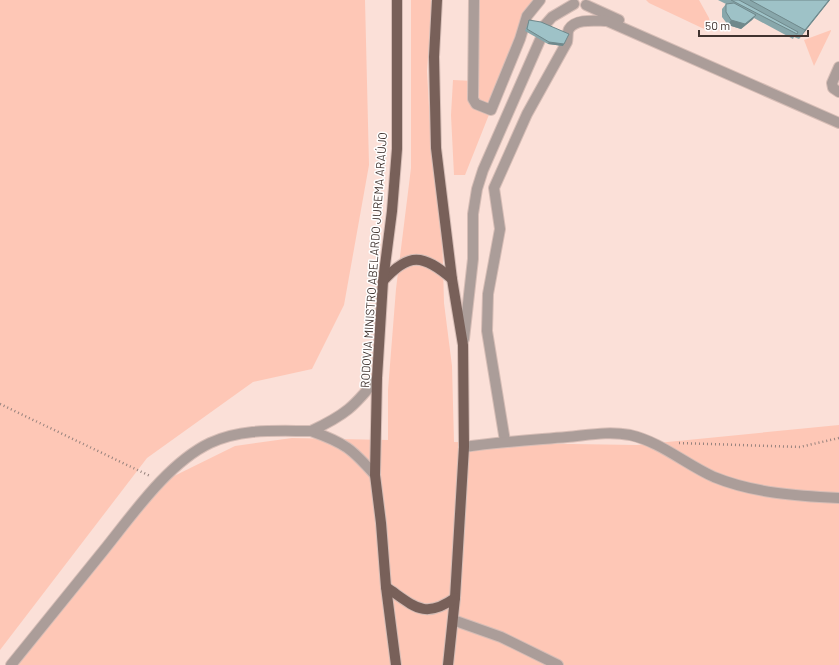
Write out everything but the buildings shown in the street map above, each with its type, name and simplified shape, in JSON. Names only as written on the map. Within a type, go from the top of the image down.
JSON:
[{"type":"main road","name":"RODOVIA MINISTRO ABELARDO JUREMA ARAÚJO","points":[[396,665],[386,587],[381,523],[375,475],[377,378],[383,281],[392,211],[397,149],[397,0]]},
{"type":"main road","points":[[437,0],[434,57],[436,148],[452,279],[463,345],[464,446],[455,598],[448,665]]},
{"type":"main road","points":[[383,281],[401,264],[408,260],[419,259],[430,262],[452,279]]},
{"type":"main road","points":[[386,587],[418,608],[424,609],[441,608],[455,598]]},
{"type":"street","points":[[474,0],[473,99],[476,104],[491,110],[520,38],[527,16],[540,0]]},
{"type":"street","points":[[544,26],[552,17],[571,2],[591,2],[839,119]]},
{"type":"street","points":[[505,441],[486,331],[488,294],[500,229],[494,188],[527,114],[567,42],[569,30],[573,26],[585,22],[607,21],[839,123]]},
{"type":"street","points":[[463,345],[473,259],[473,214],[477,190],[483,170],[540,40]]},
{"type":"street","points":[[839,67],[832,83],[833,88],[839,92]]},
{"type":"street","points":[[311,431],[344,415],[360,400],[377,378]]},
{"type":"street","points":[[11,665],[161,481],[183,460],[210,443],[235,435],[260,430],[311,431],[346,446],[358,455],[375,475]]},
{"type":"street","points":[[464,446],[604,432],[630,436],[655,443],[683,461],[708,474],[743,486],[777,494],[839,498]]},
{"type":"street","points":[[453,620],[501,637],[558,665]]},
{"type":"path","points":[[0,404],[161,481]]},
{"type":"path","points":[[678,443],[800,447],[839,438]]},
{"type":"shaded area","points":[[0,0],[365,0],[369,165],[344,305],[312,369],[253,382],[147,458],[0,650]]},
{"type":"shaded area","points":[[411,0],[432,0],[427,71],[431,143],[442,230],[444,303],[452,366],[454,442],[637,445],[839,425],[839,665],[14,665],[133,517],[172,477],[235,446],[292,438],[388,440],[388,390],[396,289],[411,168]]},
{"type":"shaded area","points":[[474,0],[540,0],[529,14],[465,175],[454,175],[451,115],[453,80],[473,81]]},
{"type":"shaded area","points":[[646,0],[699,0],[709,18],[711,26],[707,30],[702,28],[649,3]]},
{"type":"shaded area","points":[[831,31],[814,66],[804,40]]}]
